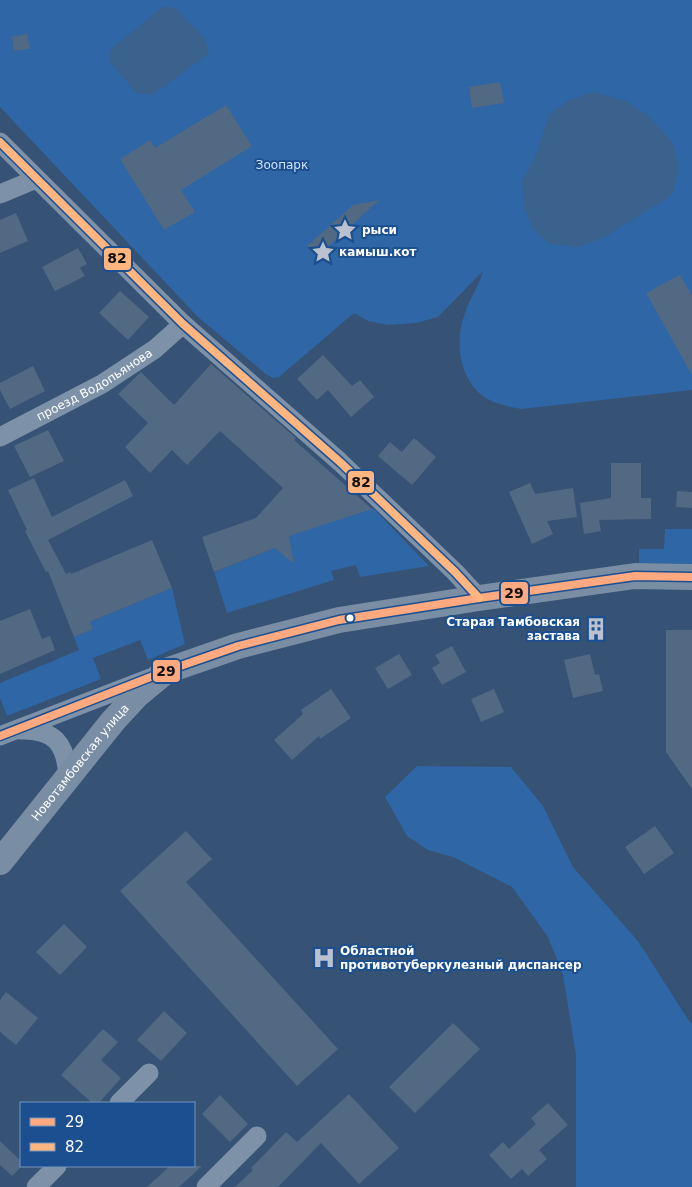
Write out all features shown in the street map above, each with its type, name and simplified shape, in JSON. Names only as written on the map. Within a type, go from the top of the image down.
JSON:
[{"type":"main road","name":"Новотамбовская улица","points":[[0,862],[112,721],[137,695],[166,672],[238,646],[340,620],[636,576],[692,577]]},
{"type":"street","points":[[0,142],[183,324],[340,462],[455,572],[479,598]]},
{"type":"street","points":[[0,194],[36,179]]},
{"type":"street","name":"проезд Водопьянова","points":[[0,437],[102,384],[155,349],[183,324]]},
{"type":"street","points":[[8,733],[166,672]]},
{"type":"street","points":[[8,733],[34,730],[48,733],[58,742],[64,752],[68,777]]},
{"type":"street","points":[[120,1102],[149,1073]]},
{"type":"street","points":[[206,1187],[257,1136]]},
{"type":"street","points":[[36,1187],[56,1167]]},
{"type":"green space","name":"Зоопарк","points":[[0,0],[692,0],[692,390],[521,409],[498,404],[487,399],[471,384],[466,375],[462,365],[459,344],[465,313],[483,271],[438,317],[416,323],[388,325],[368,321],[354,313],[279,377],[273,378],[267,375],[198,317],[0,107]]},
{"type":"green space","points":[[373,508],[429,566],[360,577],[356,565],[331,571],[334,580],[227,613],[214,572],[275,548],[291,552],[287,536]]},
{"type":"green space","points":[[665,529],[692,529],[692,564],[639,563],[639,549],[664,549]]},
{"type":"green space","points":[[172,588],[185,644],[148,660],[140,640],[93,658],[101,679],[7,716],[0,698],[0,683],[79,650],[74,637],[93,629],[90,622]]},
{"type":"green space","points":[[417,766],[511,767],[543,806],[573,867],[638,941],[692,1024],[692,1187],[576,1187],[576,1055],[563,975],[548,937],[512,887],[453,857],[428,850],[407,836],[385,797]]},
{"type":"shaded area","points":[[164,6],[177,9],[205,39],[209,53],[154,94],[137,94],[109,61],[111,49]]},
{"type":"shaded area","points":[[594,92],[626,101],[647,115],[673,143],[679,168],[672,195],[603,238],[578,247],[549,244],[533,228],[524,208],[522,181],[533,162],[550,114],[569,100]]},
{"type":"building","points":[[27,34],[30,49],[14,51],[12,37]]},
{"type":"building","points":[[500,82],[504,103],[472,108],[469,87]]},
{"type":"building","points":[[226,105],[252,146],[181,190],[195,212],[164,230],[120,159],[150,140],[155,148]]},
{"type":"building","points":[[379,200],[317,257],[307,246],[353,205]]},
{"type":"building","points":[[16,213],[28,241],[0,253],[0,220]]},
{"type":"building","points":[[78,248],[87,264],[80,268],[85,276],[55,291],[42,267]]},
{"type":"building","points":[[680,275],[692,296],[692,375],[646,293]]},
{"type":"building","points":[[120,291],[149,317],[128,340],[99,313]]},
{"type":"building","points":[[323,355],[352,386],[360,380],[374,397],[351,417],[328,390],[317,400],[297,379]]},
{"type":"building","points":[[211,364],[296,438],[294,440],[372,509],[289,536],[294,564],[275,548],[214,572],[202,537],[256,518],[283,488],[220,431],[187,465],[172,450],[150,473],[125,447],[148,423],[118,394],[141,372],[174,405]]},
{"type":"building","points":[[33,366],[45,391],[10,409],[0,390],[0,383]]},
{"type":"building","points":[[48,430],[64,461],[30,477],[14,446]]},
{"type":"building","points":[[414,438],[436,457],[412,485],[378,456],[390,442],[402,452]]},
{"type":"building","points":[[611,463],[641,463],[641,498],[651,498],[651,519],[599,520],[601,531],[584,534],[580,503],[611,498]]},
{"type":"building","points":[[34,478],[52,517],[125,480],[133,496],[48,540],[66,574],[71,572],[71,574],[152,540],[172,588],[90,622],[93,629],[74,637],[48,571],[46,572],[25,531],[27,530],[8,490]]},
{"type":"building","points":[[530,483],[535,494],[573,488],[577,517],[547,521],[553,534],[532,544],[509,492]]},
{"type":"building","points":[[677,491],[692,492],[692,508],[676,507]]},
{"type":"building","points":[[30,609],[42,639],[50,636],[55,650],[0,674],[0,621]]},
{"type":"building","points":[[666,630],[692,630],[692,789],[666,752]]},
{"type":"building","points":[[452,646],[466,672],[442,685],[432,668],[440,663],[435,655]]},
{"type":"building","points":[[399,654],[412,675],[388,689],[375,668]]},
{"type":"building","points":[[590,654],[595,675],[599,674],[603,691],[573,698],[564,660]]},
{"type":"building","points":[[331,689],[351,718],[320,739],[319,736],[292,760],[274,740],[303,714],[301,710]]},
{"type":"building","points":[[494,689],[504,712],[481,722],[471,699]]},
{"type":"building","points":[[655,826],[674,853],[644,874],[625,847]]},
{"type":"building","points":[[186,831],[212,859],[186,882],[338,1049],[297,1086],[120,891]]},
{"type":"building","points":[[64,924],[87,947],[60,975],[36,952]]},
{"type":"building","points":[[6,992],[38,1018],[16,1045],[0,1032],[0,1000]]},
{"type":"building","points":[[164,1011],[187,1033],[161,1061],[137,1040]]},
{"type":"building","points":[[453,1023],[480,1049],[415,1113],[389,1087]]},
{"type":"building","points":[[103,1029],[118,1042],[101,1060],[121,1078],[100,1102],[91,1102],[61,1075]]},
{"type":"building","points":[[349,1094],[399,1148],[359,1184],[321,1143],[278,1187],[235,1187],[253,1170],[251,1168],[286,1132],[297,1142]]},
{"type":"building","points":[[220,1095],[248,1124],[230,1142],[202,1114]]},
{"type":"building","points":[[548,1103],[568,1125],[539,1150],[547,1159],[528,1176],[522,1169],[511,1179],[489,1155],[503,1142],[509,1149],[536,1124],[531,1118]]},
{"type":"building","points":[[0,1141],[20,1160],[21,1167],[12,1176],[0,1165]]},
{"type":"building","points":[[202,1166],[179,1187],[147,1187],[169,1167]]},
{"type":"transit line","name":"82","points":[[0,142],[183,324],[340,462],[455,572],[479,598]]},
{"type":"transit line","name":"29","points":[[0,736],[166,671],[238,646],[339,620],[635,576],[692,577]]},
{"type":"place","name":"рыси","points":[[345,230]]},
{"type":"place","name":"камыш.кот","points":[[323,252]]},
{"type":"place","name":"Старая Тамбовская застава","points":[[596,629]]},
{"type":"place","name":"Областной противотуберкулезный диспансер","points":[[324,958]]}]
